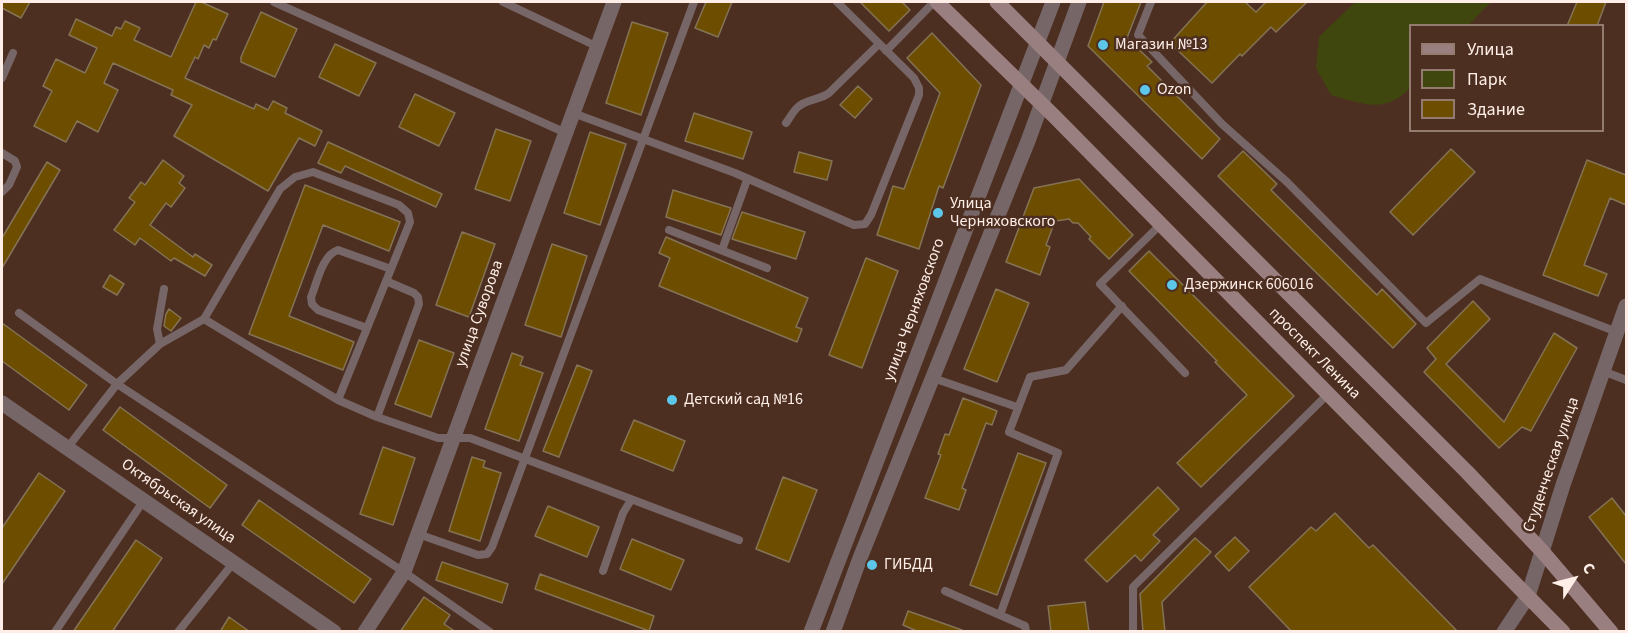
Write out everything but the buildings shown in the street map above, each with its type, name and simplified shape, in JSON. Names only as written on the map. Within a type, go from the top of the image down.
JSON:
[{"type":"main road","name":"проспект Ленина","points":[[935,2],[1041,105],[1563,632]]},
{"type":"main road","name":"проспект Ленина","points":[[998,2],[1467,472],[1542,551],[1611,632]]},
{"type":"street","name":"улица Суворова","points":[[365,632],[404,572],[615,2]]},
{"type":"street","name":"улица Черняховского","points":[[811,632],[1053,2]]},
{"type":"street","points":[[833,632],[864,547],[1041,105],[1079,2]]},
{"type":"street","name":"Студенческая улица","points":[[1504,632],[1528,596],[1626,306]]},
{"type":"street","name":"Октябрьская улица","points":[[2,403],[334,632]]},
{"type":"lane","points":[[274,2],[566,133]]},
{"type":"lane","points":[[503,2],[598,47]]},
{"type":"lane","points":[[418,534],[478,555],[487,554],[492,547],[645,140],[694,2]]},
{"type":"lane","points":[[573,113],[735,173],[854,225],[865,224],[871,216],[919,95],[919,88],[914,78],[837,2]]},
{"type":"lane","points":[[886,51],[935,2]]},
{"type":"lane","points":[[1151,2],[1138,35],[1222,124],[1287,182],[1426,322],[1480,279],[1617,332]]},
{"type":"lane","points":[[786,123],[796,108],[803,103],[823,98],[829,93],[879,44]]},
{"type":"lane","points":[[2,78],[13,53]]},
{"type":"lane","points":[[2,153],[18,166],[9,185],[2,192]]},
{"type":"lane","points":[[68,447],[117,384],[160,344],[204,319],[280,189],[295,177],[313,172],[399,205],[408,213],[410,222],[338,400]]},
{"type":"lane","points":[[722,250],[747,180]]},
{"type":"lane","points":[[1160,225],[1100,284],[1185,373]]},
{"type":"lane","points":[[669,230],[767,268]]},
{"type":"lane","points":[[368,328],[318,310],[312,304],[311,297],[318,278],[326,258],[331,252],[338,250],[391,269]]},
{"type":"lane","points":[[377,417],[419,304],[418,297],[414,293],[386,281]]},
{"type":"lane","points":[[160,344],[157,329],[164,289]]},
{"type":"lane","points":[[1000,615],[1058,453],[1010,432],[1017,407],[1030,377],[1066,370],[1122,306]]},
{"type":"lane","points":[[19,313],[117,384],[404,572],[490,632]]},
{"type":"lane","points":[[204,319],[338,400],[377,417],[438,438],[470,438],[740,540]]},
{"type":"lane","points":[[1603,371],[1626,380]]},
{"type":"lane","points":[[933,378],[1017,407]]},
{"type":"lane","points":[[1133,632],[1133,587],[1328,394]]},
{"type":"lane","points":[[55,632],[144,500]]},
{"type":"lane","points":[[603,571],[623,513],[632,500]]},
{"type":"lane","points":[[178,632],[234,562]]},
{"type":"lane","points":[[945,591],[1025,626],[1026,632]]},
{"type":"green space","points":[[1355,2],[1491,2],[1470,24],[1409,24],[1409,89],[1401,96],[1382,104],[1363,104],[1331,95],[1316,68],[1319,37]]},
{"type":"place","name":"Магазин №13","points":[[1103,45]]},
{"type":"place","name":"Ozon","points":[[1145,90]]},
{"type":"place","name":"Улица Черняховского","points":[[938,213]]},
{"type":"place","name":"Дзержинск 606016","points":[[1172,285]]},
{"type":"place","name":"Детский сад №16","points":[[672,400]]},
{"type":"place","name":"ГИБДД","points":[[872,565]]}]
